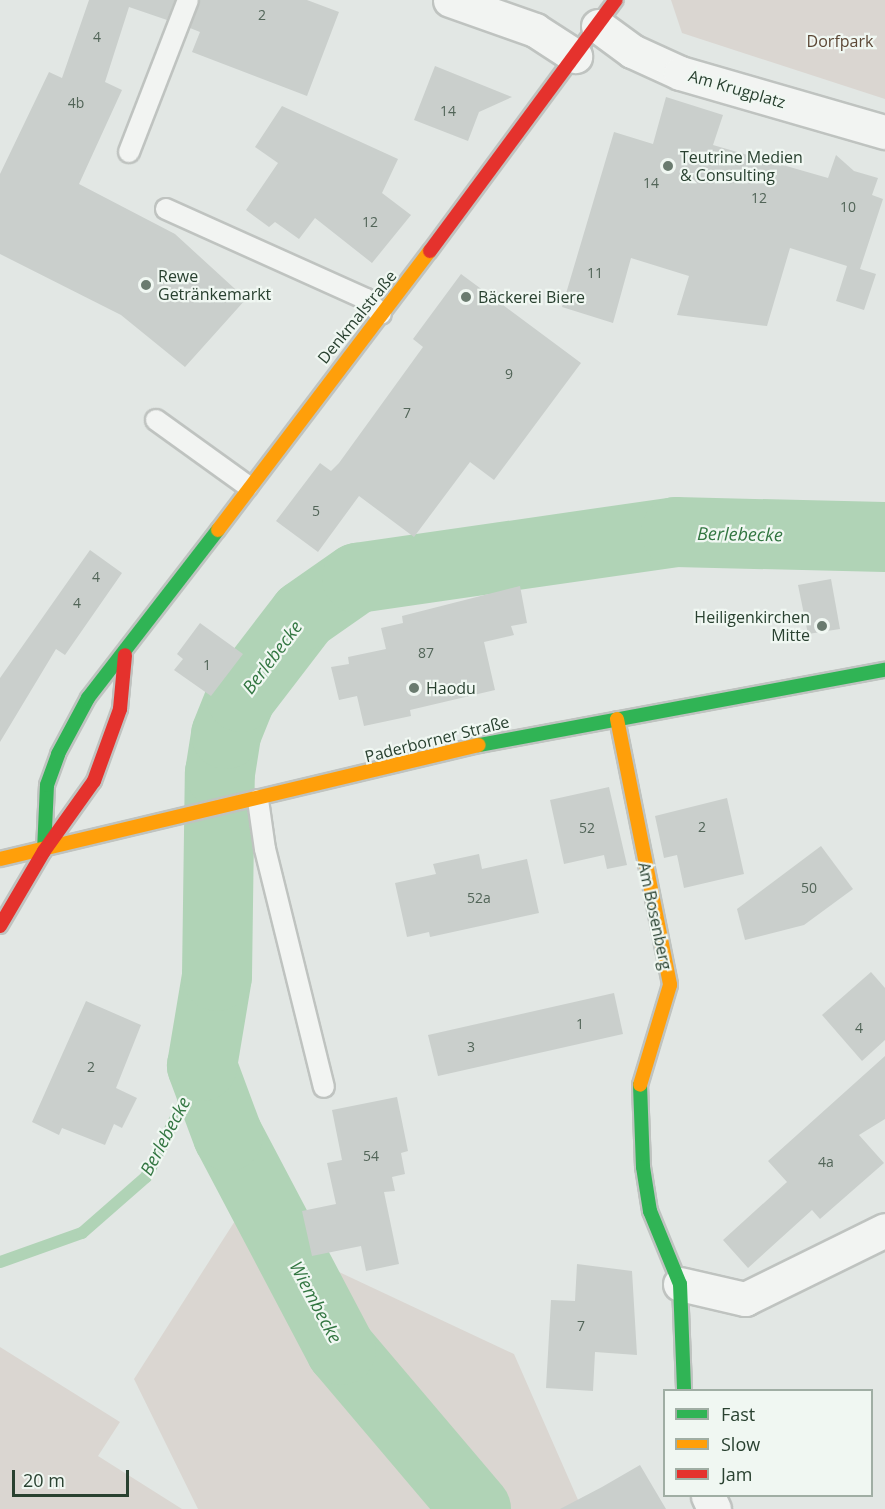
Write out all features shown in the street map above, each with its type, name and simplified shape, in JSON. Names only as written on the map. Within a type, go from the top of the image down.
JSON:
[{"type":"main road","name":"Denkmalstraße","points":[[44,851],[47,785],[57,754],[88,698],[125,655],[248,486],[381,314],[607,13]]},
{"type":"main road","points":[[0,926],[44,851],[94,781],[108,750],[120,709],[125,655]]},
{"type":"main road","name":"Paderborner Straße","points":[[0,859],[44,851],[521,735],[771,694],[885,670]]},
{"type":"main road","name":"Am Bosenberg","points":[[617,718],[670,985],[651,1035],[640,1082],[643,1167],[650,1211],[680,1284],[684,1389]]},
{"type":"street","points":[[450,0],[535,30],[575,56]]},
{"type":"street","name":"Am Krugplatz","points":[[607,13],[632,51],[680,73],[885,132]]},
{"type":"street","points":[[680,1284],[745,1299],[885,1230]]},
{"type":"lane","points":[[129,152],[188,0]]},
{"type":"lane","points":[[166,209],[366,299],[381,314]]},
{"type":"lane","points":[[156,420],[248,486]]},
{"type":"lane","points":[[258,800],[265,849],[324,1087]]},
{"type":"green space","name":"Dorfpark","points":[[671,0],[885,0],[885,99],[682,33]]},
{"type":"green space","points":[[270,1166],[307,1257],[514,1354],[582,1509],[198,1509],[134,1379]]},
{"type":"green space","points":[[0,1347],[120,1422],[98,1456],[182,1509],[0,1509]]},
{"type":"building","points":[[89,0],[175,0],[167,20],[129,7],[105,82],[122,90],[79,184],[175,234],[246,299],[185,367],[121,315],[0,254],[0,174],[49,72],[62,78]]},
{"type":"building","points":[[200,0],[307,0],[339,12],[307,96],[192,52],[200,32],[190,28]]},
{"type":"building","points":[[435,66],[512,97],[479,112],[468,141],[414,120]]},
{"type":"building","points":[[666,97],[723,115],[713,145],[828,178],[836,155],[854,171],[878,178],[872,195],[883,199],[860,269],[876,274],[864,310],[836,301],[847,266],[790,248],[767,326],[677,315],[689,276],[631,258],[613,323],[562,307],[614,132],[653,144]]},
{"type":"building","points":[[282,106],[398,159],[382,193],[411,215],[372,263],[315,218],[299,239],[275,222],[269,227],[246,210],[278,163],[255,147]]},
{"type":"building","points":[[461,274],[581,363],[494,480],[470,462],[414,537],[359,496],[318,552],[276,521],[320,463],[331,471],[339,463],[423,347],[413,339]]},
{"type":"building","points":[[90,550],[122,573],[65,655],[56,649],[0,742],[0,678]]},
{"type":"building","points":[[831,579],[840,629],[808,634],[798,585]]},
{"type":"building","points":[[520,586],[527,623],[511,626],[514,635],[484,642],[495,690],[410,710],[411,716],[364,726],[357,696],[339,700],[331,667],[349,664],[348,657],[386,649],[381,628],[403,623],[402,616]]},
{"type":"building","points":[[200,623],[243,654],[211,696],[174,670],[183,659],[177,654]]},
{"type":"building","points":[[609,787],[627,865],[607,869],[604,855],[564,864],[550,800]]},
{"type":"building","points":[[727,798],[744,874],[684,888],[677,855],[664,858],[655,816]]},
{"type":"building","points":[[821,846],[853,889],[804,925],[745,940],[737,909]]},
{"type":"building","points":[[479,854],[482,869],[527,859],[539,913],[430,937],[429,932],[407,937],[395,883],[436,874],[433,864]]},
{"type":"building","points":[[871,972],[885,988],[885,1040],[862,1061],[822,1015]]},
{"type":"building","points":[[614,993],[623,1034],[438,1076],[428,1035]]},
{"type":"building","points":[[86,1001],[141,1025],[116,1088],[137,1098],[122,1128],[114,1124],[105,1145],[62,1128],[59,1135],[32,1122]]},
{"type":"building","points":[[885,1056],[885,1119],[859,1135],[884,1163],[820,1219],[812,1210],[748,1268],[723,1240],[787,1182],[768,1161]]},
{"type":"building","points":[[397,1097],[408,1151],[401,1153],[405,1174],[392,1177],[395,1191],[384,1192],[399,1264],[366,1271],[361,1246],[312,1256],[302,1211],[336,1204],[327,1163],[342,1160],[332,1110]]},
{"type":"building","points":[[577,1264],[632,1271],[637,1355],[595,1352],[593,1391],[546,1388],[551,1300],[575,1301]]},
{"type":"building","points":[[640,1465],[666,1509],[560,1509],[602,1487]]},
{"type":"waterway","name":"Berlebecke","points":[[476,1509],[341,1350],[228,1136],[202,1066],[217,976],[220,773],[226,734],[241,697],[304,615],[357,578],[676,532],[885,537]]},
{"type":"waterway","name":"Berlebecke","points":[[0,1262],[82,1233],[146,1177],[202,1066]]},
{"type":"traffic: fast","points":[[44,851],[47,785],[58,754],[88,698],[218,530]]},
{"type":"traffic: fast","points":[[479,745],[885,670]]},
{"type":"traffic: fast","points":[[640,1085],[643,1167],[650,1211],[680,1284],[684,1389]]},
{"type":"traffic: slow","points":[[218,530],[430,251]]},
{"type":"traffic: slow","points":[[617,719],[670,985],[640,1085]]},
{"type":"traffic: slow","points":[[0,859],[479,745]]},
{"type":"traffic: jam","points":[[430,251],[616,0]]},
{"type":"traffic: jam","points":[[0,926],[44,851],[94,781],[120,709],[125,655]]},
{"type":"place","name":"Teutrine Medien & Consulting","points":[[668,166]]},
{"type":"place","name":"Rewe Getränkemarkt","points":[[146,285]]},
{"type":"place","name":"Bäckerei Biere","points":[[466,297]]},
{"type":"place","name":"Heiligenkirchen Mitte","points":[[822,626]]},
{"type":"place","name":"Haodu","points":[[414,688]]},
{"type":"water label","name":"Wiembecke","points":[[316,1302]]}]
